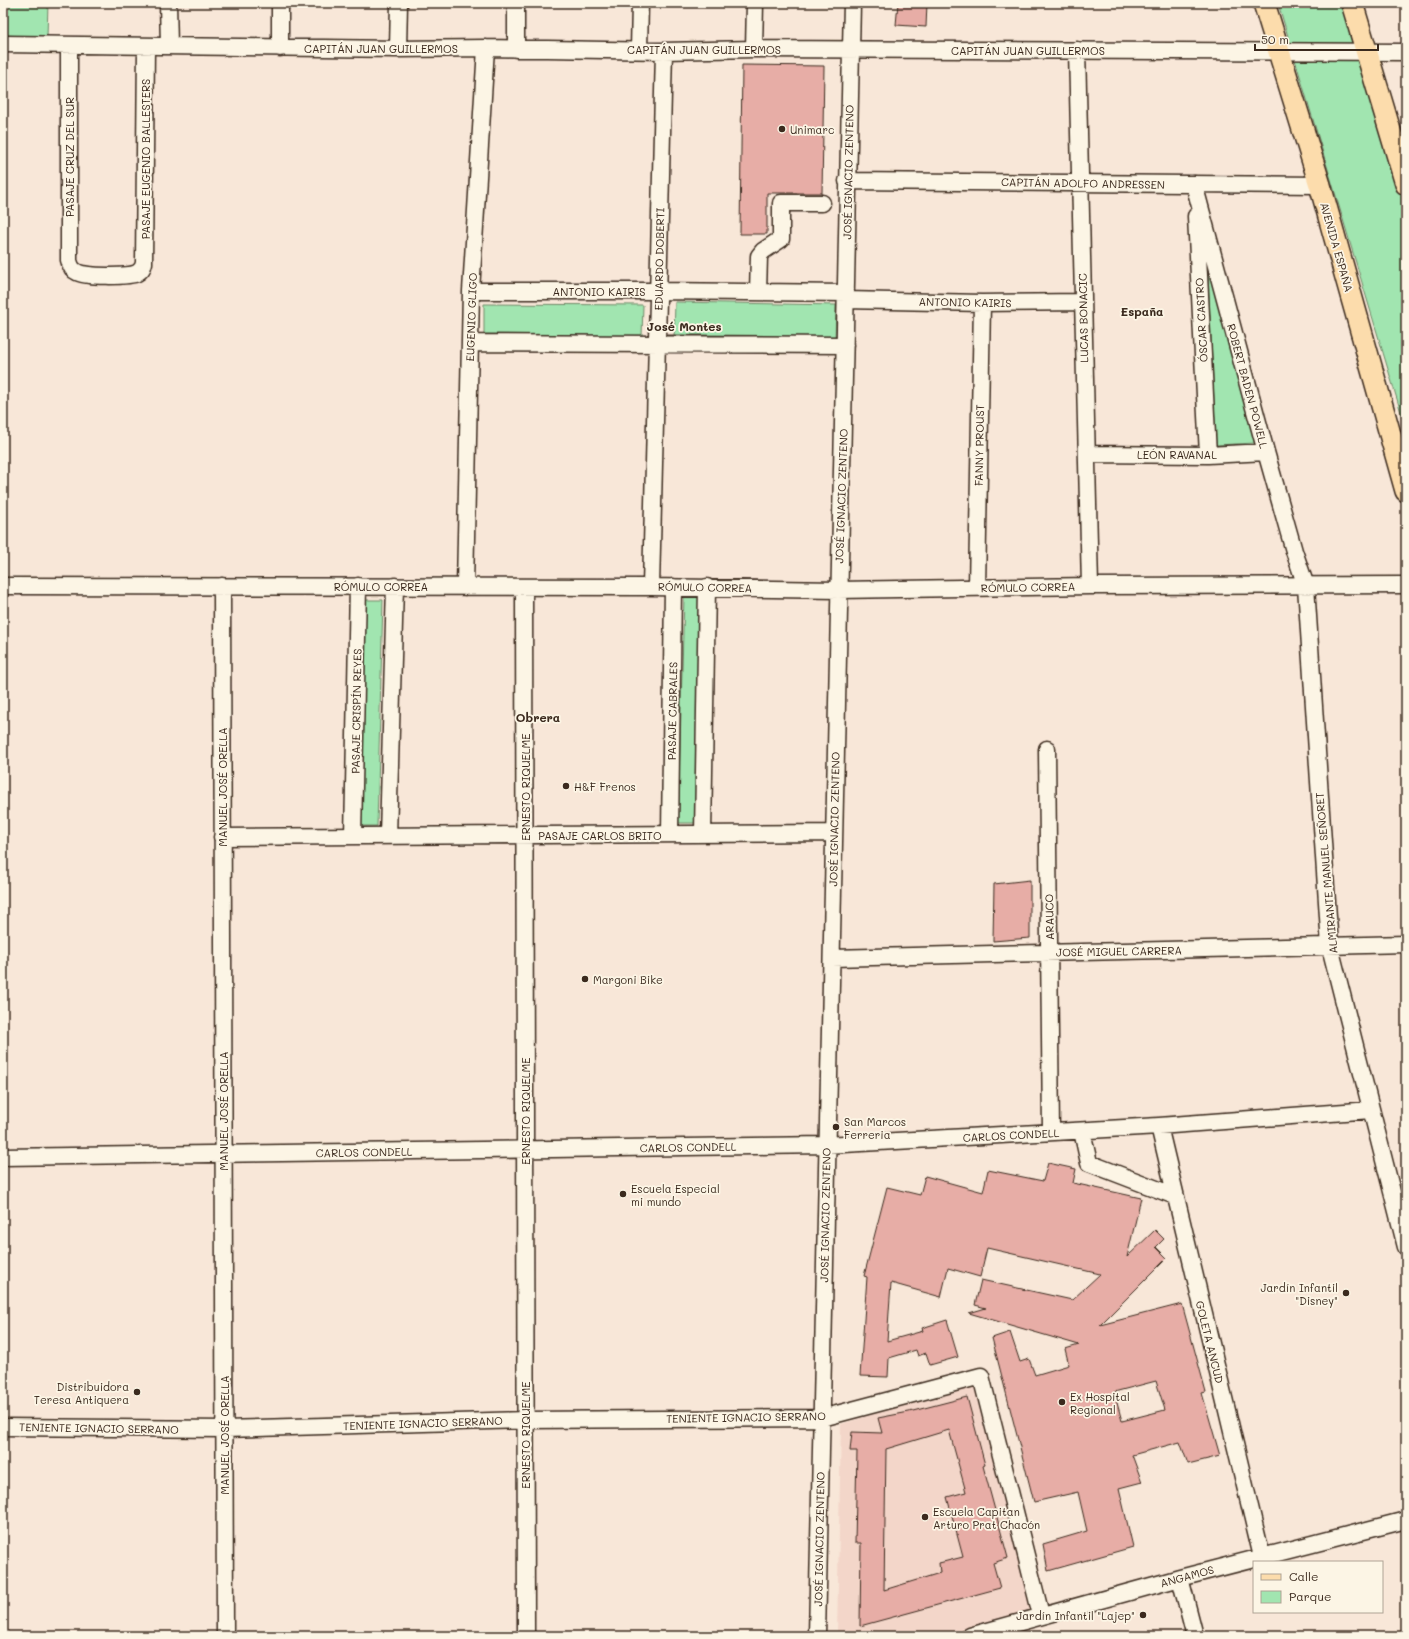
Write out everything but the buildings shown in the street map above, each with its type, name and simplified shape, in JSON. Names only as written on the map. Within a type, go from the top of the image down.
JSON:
[{"type":"main road","name":"AVENIDA ESPAÑA","points":[[1264,3],[1320,185],[1406,491]]},
{"type":"main road","points":[[1352,3],[1406,184]]},
{"type":"street","points":[[168,3],[169,46]]},
{"type":"street","points":[[280,3],[280,48]]},
{"type":"street","points":[[398,49],[399,3]]},
{"type":"street","points":[[516,3],[516,49]]},
{"type":"street","points":[[639,50],[640,3]]},
{"type":"street","points":[[754,49],[755,3]]},
{"type":"street","name":"JOSÉ IGNACIO ZENTENO","points":[[817,1636],[826,1145],[832,958],[838,590],[852,3]]},
{"type":"street","name":"CAPITÁN JUAN GUILLERMOS","points":[[3,44],[664,51],[754,49],[1406,52]]},
{"type":"street","name":"PASAJE CRUZ DEL SUR","points":[[69,45],[69,260],[73,269],[84,275],[132,275],[141,270]]},
{"type":"street","name":"PASAJE EUGENIO BALLESTERS","points":[[141,270],[144,258],[146,46]]},
{"type":"street","name":"EUGENIO GLIGO","points":[[465,587],[471,291],[486,48]]},
{"type":"street","name":"LUCAS BONACIC","points":[[1077,50],[1090,586]]},
{"type":"street","name":"EDUARDO DOBERTI","points":[[651,587],[664,51]]},
{"type":"street","name":"CAPITÁN ADOLFO ANDRESSEN","points":[[847,181],[1320,185]]},
{"type":"street","name":"ROBERT BADEN POWELL","points":[[1194,184],[1266,452],[1294,551],[1306,586]]},
{"type":"street","name":"ÓSCAR CASTRO","points":[[1194,184],[1208,454]]},
{"type":"street","points":[[758,292],[759,256],[763,251],[781,239],[781,203],[822,203]]},
{"type":"street","name":"ANTONIO KAIRIS","points":[[471,291],[758,292],[982,303],[1083,302]]},
{"type":"street","name":"FANNY PROUST","points":[[977,588],[982,303]]},
{"type":"street","points":[[470,343],[845,345]]},
{"type":"street","name":"LEÓN RAVANAL","points":[[1087,454],[1208,454],[1266,452]]},
{"type":"street","name":"RÓMULO CORREA","points":[[3,586],[707,587],[838,590],[1090,586],[1406,585]]},
{"type":"street","name":"MANUEL JOSÉ ORELLA","points":[[222,586],[225,1636]]},
{"type":"street","name":"PASAJE CRISPÍN REYES","points":[[353,836],[358,586]]},
{"type":"street","points":[[388,836],[395,586]]},
{"type":"street","name":"ALMIRANTE MANUEL SEÑORET","points":[[1306,586],[1330,947],[1406,1248]]},
{"type":"street","name":"ERNESTO RIQUELME","points":[[524,587],[526,1636]]},
{"type":"street","name":"PASAJE CABRALES","points":[[670,834],[673,587]]},
{"type":"street","points":[[703,834],[707,587]]},
{"type":"street","name":"ARAUCO","points":[[1046,749],[1051,1132]]},
{"type":"street","name":"PASAJE CARLOS BRITO","points":[[222,837],[834,833]]},
{"type":"street","name":"JOSÉ MIGUEL CARRERA","points":[[832,958],[1406,944]]},
{"type":"street","name":"CARLOS CONDELL","points":[[3,1157],[525,1148],[826,1145],[1082,1131],[1371,1110]]},
{"type":"street","name":"GOLETA ANCUD","points":[[1159,1126],[1262,1557]]},
{"type":"street","points":[[1082,1131],[1088,1163],[1175,1196]]},
{"type":"street","name":"TENIENTE IGNACIO SERRANO","points":[[3,1427],[224,1429],[525,1420],[822,1418],[981,1376],[1041,1615]]},
{"type":"street","name":"ANGAMOS","points":[[970,1636],[1041,1615],[1180,1578],[1406,1520]]},
{"type":"street","points":[[1180,1578],[1195,1636]]},
{"type":"shaded area","name":"Escuela Capitan Arturo Prat Chacón","points":[[977,1383],[1034,1609],[941,1636],[837,1636],[841,1424]]},
{"type":"green space","points":[[3,3],[48,3],[47,37],[3,35]]},
{"type":"green space","points":[[1278,3],[1344,3],[1406,203],[1406,429]]},
{"type":"green space","points":[[1207,254],[1255,443],[1216,445]]},
{"type":"green space","points":[[675,302],[836,305],[835,340],[674,338]]},
{"type":"green space","points":[[484,304],[643,305],[642,336],[484,334]]},
{"type":"green space","points":[[684,596],[701,597],[695,823],[678,823]]},
{"type":"green space","points":[[366,600],[383,600],[377,826],[360,826]]},
{"type":"place","name":"Unimarc","points":[[782,129]]},
{"type":"place","name":"H&F Frenos","points":[[566,786]]},
{"type":"place","name":"Margoni Bike","points":[[585,979]]},
{"type":"place","name":"San Marcos Ferreria","points":[[836,1127]]},
{"type":"place","name":"Escuela Especial mi mundo","points":[[623,1194]]},
{"type":"place","name":"Jardín Infantil \"Disney\"","points":[[1346,1293]]},
{"type":"place","name":"Distribuidora Teresa Antiquera","points":[[137,1392]]},
{"type":"place","name":"Ex Hospital Regional","points":[[1062,1402]]},
{"type":"place","name":"Escuela Capitan Arturo Prat Chacón","points":[[925,1517]]},
{"type":"place","name":"Jardín Infantil \"Lajep\"","points":[[1143,1615]]},
{"type":"district","name":"España","points":[[1142,311]]},
{"type":"district","name":"José Montes","points":[[684,326]]},
{"type":"district","name":"Obrera","points":[[538,717]]}]
